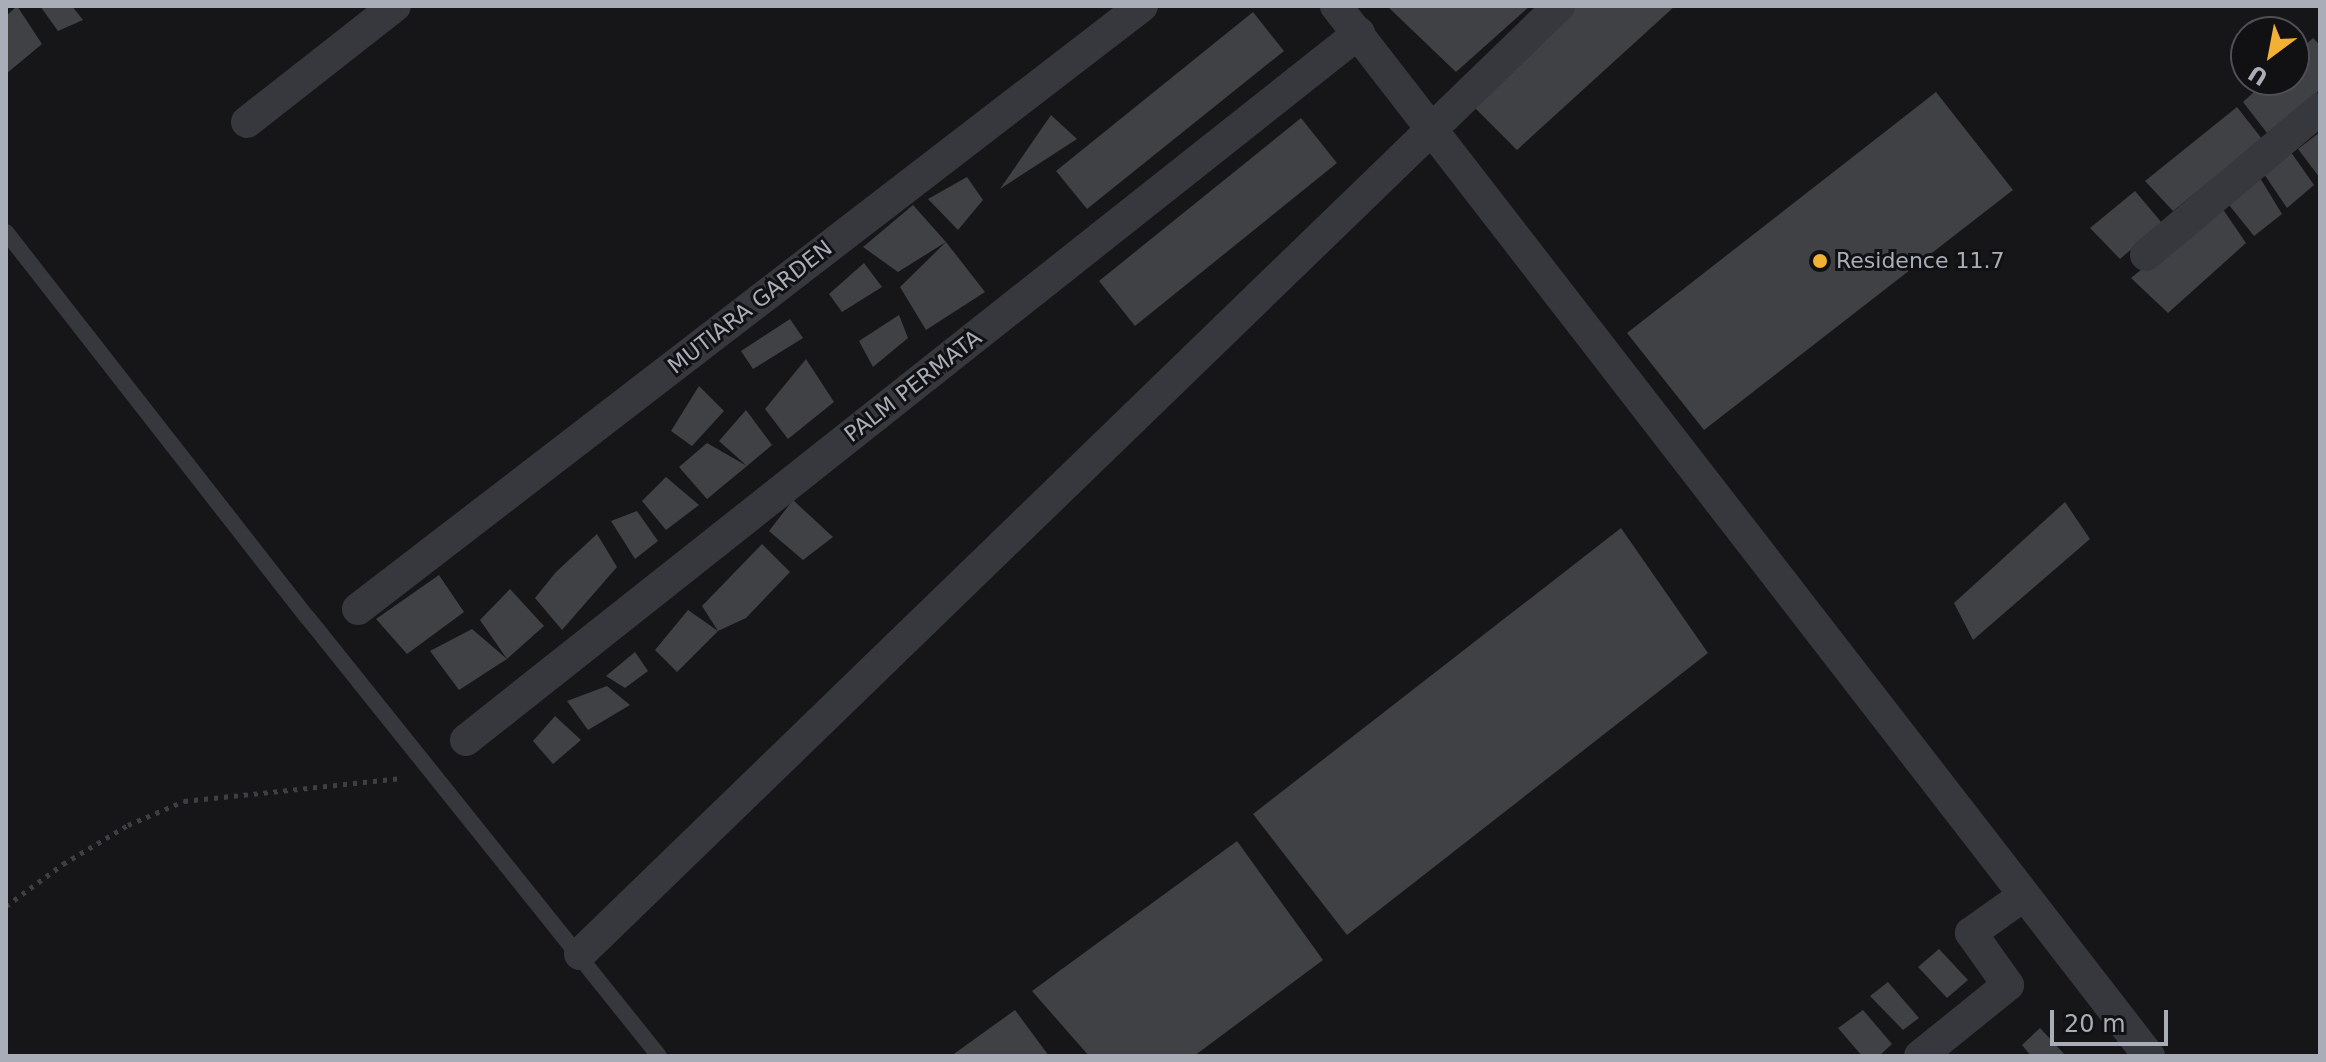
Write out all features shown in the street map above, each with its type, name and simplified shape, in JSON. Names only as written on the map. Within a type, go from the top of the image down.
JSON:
[{"type":"street","points":[[247,122],[395,6]]},
{"type":"street","name":"MUTIARA GARDEN","points":[[358,609],[1142,6]]},
{"type":"street","points":[[1336,6],[1432,126],[2149,1056]]},
{"type":"street","points":[[580,954],[1559,6]]},
{"type":"street","name":"PALM PERMATA","points":[[466,740],[1359,33]]},
{"type":"street","points":[[2146,255],[2320,109]]},
{"type":"street","points":[[1920,1056],[2008,985],[1971,933],[2023,896]]},
{"type":"lane","points":[[6,232],[432,775],[580,954],[659,1056]]},
{"type":"path","points":[[6,906],[63,864],[128,825],[184,801],[432,775]]},
{"type":"building","points":[[17,6],[42,44],[6,74],[6,16]]},
{"type":"building","points":[[40,6],[72,6],[83,20],[58,31]]},
{"type":"building","points":[[1387,6],[1530,6],[1456,72]]},
{"type":"building","points":[[1575,6],[1675,6],[1517,150],[1472,105]]},
{"type":"building","points":[[1253,12],[1284,51],[1087,209],[1056,171]]},
{"type":"building","points":[[2313,38],[2320,45],[2320,90],[2267,133],[2243,102],[2250,96],[2310,96],[2310,41]]},
{"type":"building","name":"Residence 11.7","points":[[1936,92],[2013,190],[1704,430],[1627,333]]},
{"type":"building","points":[[2237,107],[2262,139],[2173,211],[2145,181]]},
{"type":"building","points":[[1051,115],[1077,139],[1000,189]]},
{"type":"building","points":[[1301,118],[1337,163],[1135,326],[1099,281]]},
{"type":"building","points":[[2320,132],[2320,178],[2298,149]]},
{"type":"building","points":[[2288,148],[2314,185],[2287,208],[2262,171]]},
{"type":"building","points":[[2257,173],[2282,214],[2254,236],[2225,200]]},
{"type":"building","points":[[967,177],[983,200],[958,230],[928,199]]},
{"type":"building","points":[[2135,191],[2162,223],[2120,259],[2090,228]]},
{"type":"building","points":[[913,205],[946,242],[898,272],[863,247]]},
{"type":"building","points":[[2220,205],[2246,243],[2168,313],[2131,278]]},
{"type":"building","points":[[946,242],[985,292],[926,330],[900,287]]},
{"type":"building","points":[[864,263],[882,287],[842,312],[829,294]]},
{"type":"building","points":[[899,315],[908,338],[873,367],[859,341]]},
{"type":"building","points":[[790,319],[803,338],[753,369],[741,351]]},
{"type":"building","points":[[806,359],[834,402],[788,439],[765,409]]},
{"type":"building","points":[[699,386],[724,411],[692,446],[671,431]]},
{"type":"building","points":[[746,410],[772,445],[747,466],[719,441]]},
{"type":"building","points":[[707,443],[747,466],[707,499],[679,467]]},
{"type":"building","points":[[666,477],[699,505],[666,530],[642,501]]},
{"type":"building","points":[[793,500],[833,537],[803,560],[769,531]]},
{"type":"building","points":[[2065,502],[2090,539],[1973,640],[1954,603]]},
{"type":"building","points":[[637,511],[658,541],[635,559],[611,521]]},
{"type":"building","points":[[1621,528],[1708,653],[1347,935],[1253,814]]},
{"type":"building","points":[[597,534],[617,567],[562,630],[535,598],[556,572]]},
{"type":"building","points":[[762,544],[790,572],[746,618],[718,631],[702,606]]},
{"type":"building","points":[[439,575],[464,612],[407,654],[376,619]]},
{"type":"building","points":[[510,589],[544,626],[507,659],[480,620]]},
{"type":"building","points":[[688,610],[718,631],[677,672],[655,650]]},
{"type":"building","points":[[472,629],[507,659],[459,690],[430,651]]},
{"type":"building","points":[[635,652],[648,671],[625,688],[606,676]]},
{"type":"building","points":[[607,686],[630,705],[588,730],[567,701]]},
{"type":"building","points":[[555,716],[581,740],[553,764],[533,741]]},
{"type":"building","points":[[1237,841],[1323,960],[1194,1056],[1089,1056],[1032,991]]},
{"type":"building","points":[[1939,949],[1968,980],[1947,998],[1918,967]]},
{"type":"building","points":[[1888,982],[1919,1018],[1903,1030],[1870,996]]},
{"type":"building","points":[[1015,1010],[1049,1056],[951,1056]]},
{"type":"building","points":[[1863,1010],[1892,1044],[1879,1056],[1862,1056],[1838,1028]]},
{"type":"building","points":[[2040,1028],[2066,1056],[2031,1056],[2022,1045]]},
{"type":"place","name":"Residence 11.7","points":[[1820,261]]}]
